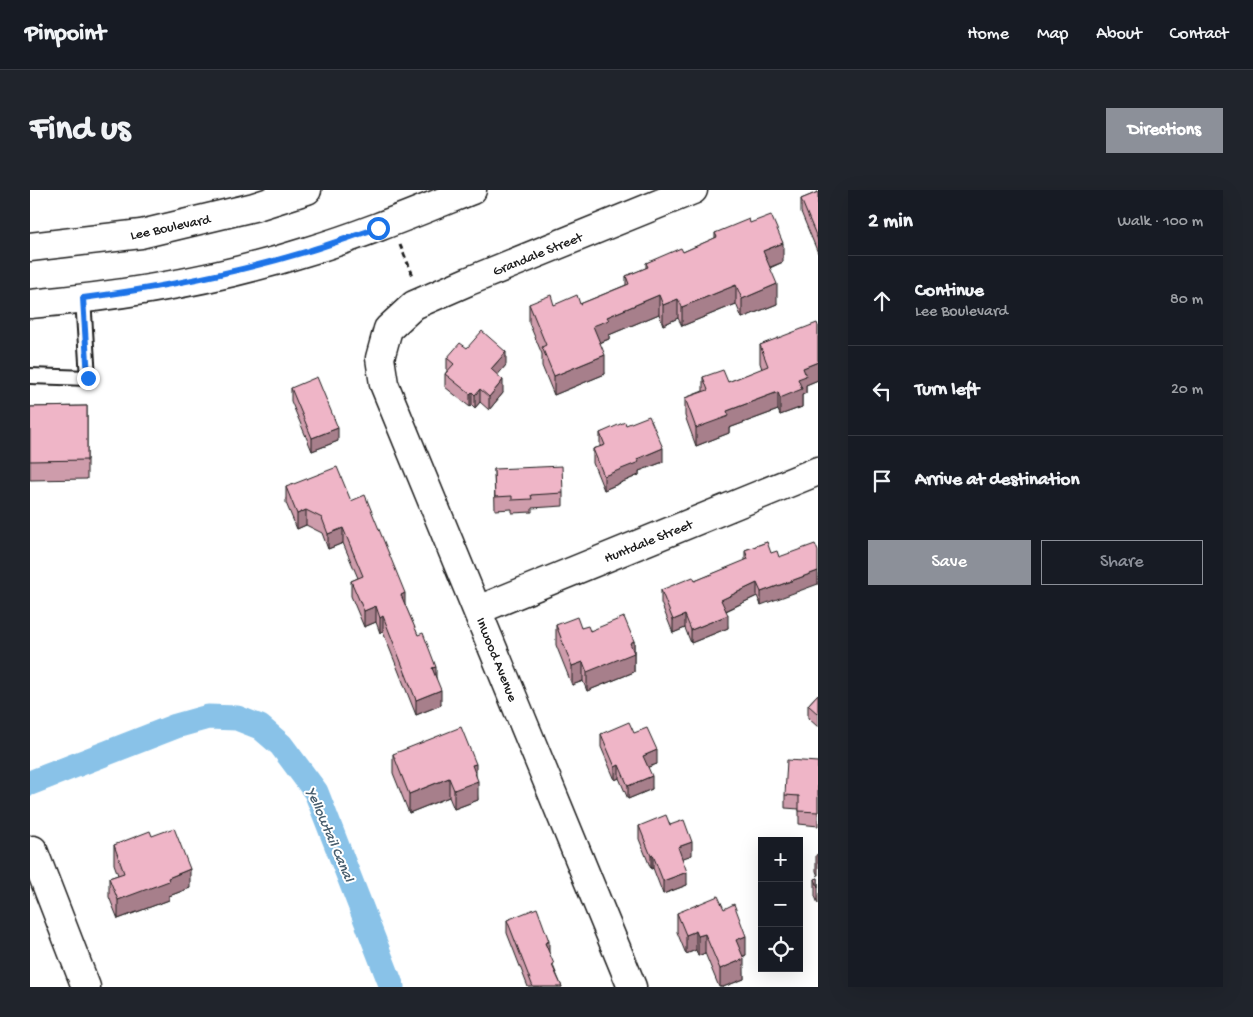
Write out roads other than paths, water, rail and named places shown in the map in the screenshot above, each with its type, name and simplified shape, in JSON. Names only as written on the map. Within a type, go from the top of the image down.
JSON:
[{"type":"street","name":"Lee Boulevard","points":[[30,247],[141,234],[254,207],[307,190]]},
{"type":"street","name":"Grandale Street","points":[[388,329],[414,306],[470,281],[693,190]]},
{"type":"street","points":[[30,304],[127,292],[189,281],[304,253],[378,228],[467,191]]},
{"type":"street","name":"Inwood Avenue","points":[[388,329],[380,358],[384,384],[632,987]]},
{"type":"street","name":"Huntdale Street","points":[[478,610],[818,470]]},
{"type":"street","points":[[33,850],[86,987]]},
{"type":"lane","points":[[30,376],[88,378],[83,298]]},
{"type":"waterway","name":"Yellowtail Canal","points":[[30,783],[176,726],[208,717],[237,718],[260,727],[281,745],[316,792],[392,987]]}]
